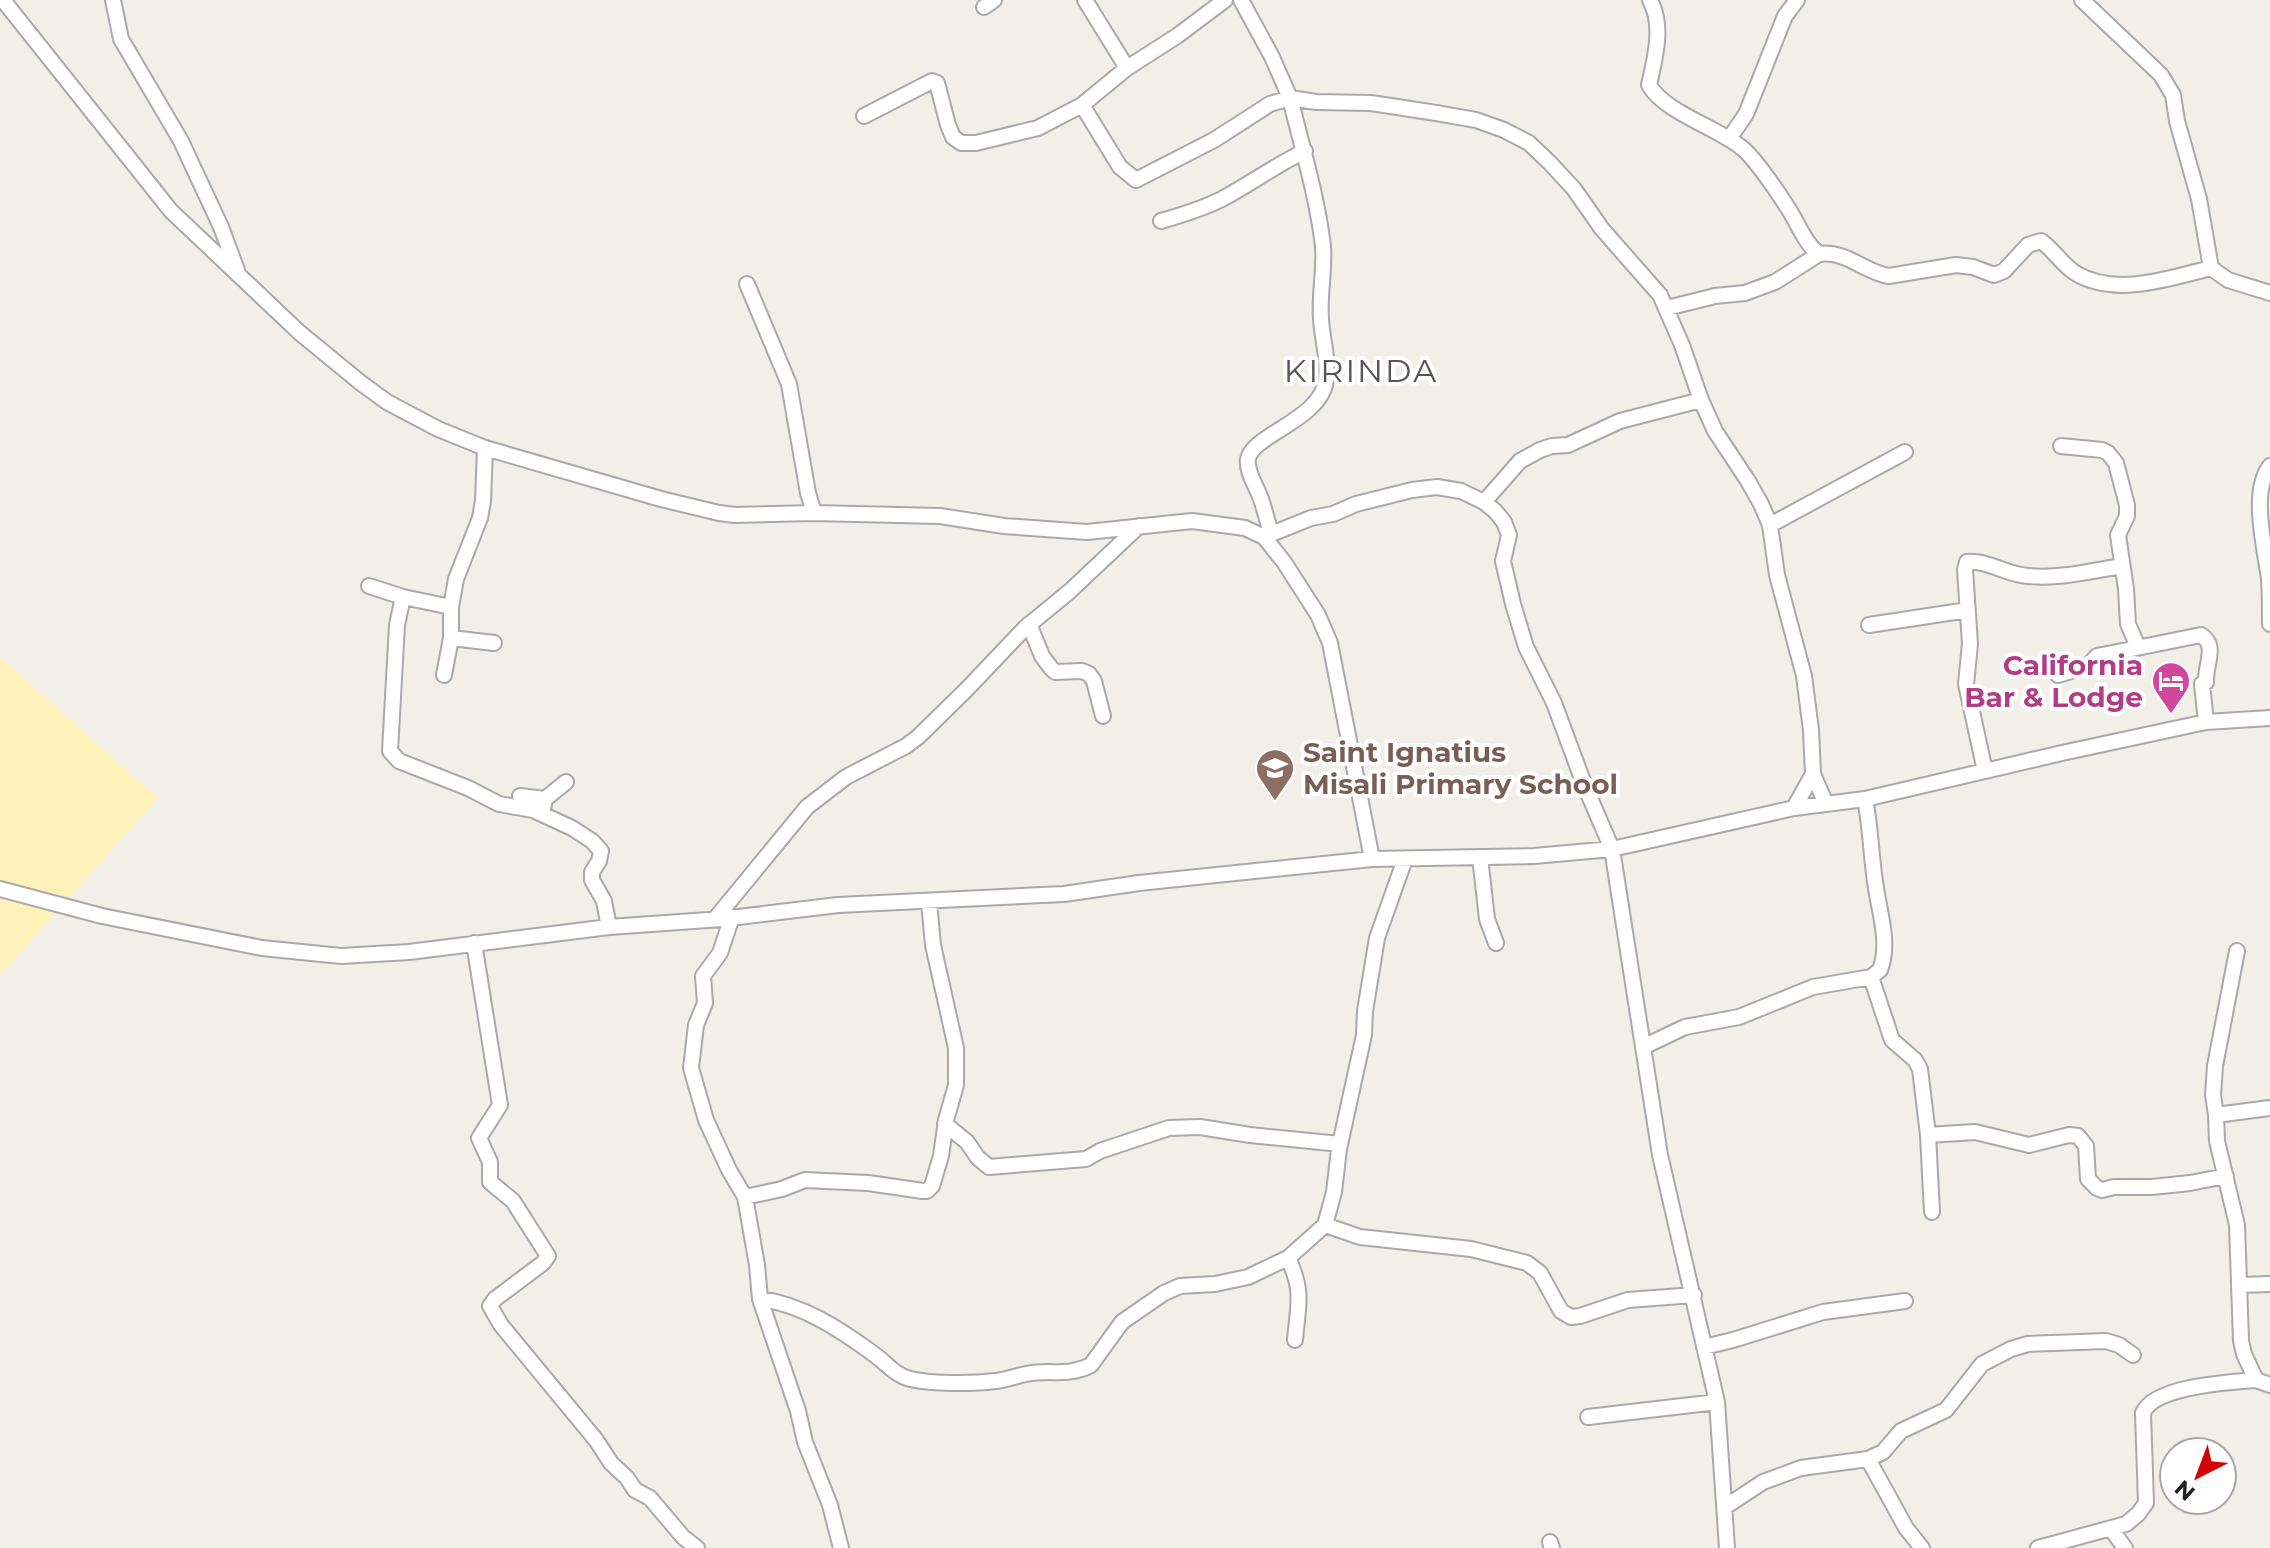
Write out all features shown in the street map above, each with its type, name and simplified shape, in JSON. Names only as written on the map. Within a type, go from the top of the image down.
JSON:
[{"type":"street","points":[[3,0],[171,211],[300,333],[387,402],[438,429],[485,448],[661,499],[735,515],[940,516],[1004,526],[1087,532],[1192,521],[1245,528],[1267,536],[1356,504],[1437,487],[1461,491],[1495,511],[1509,535],[1503,561],[1526,647],[1554,703],[1612,849],[1660,1155],[1717,1402],[1727,1548]]},
{"type":"street","points":[[113,0],[121,39],[181,141],[221,227],[238,274]]},
{"type":"street","points":[[1085,0],[1127,68]]},
{"type":"street","points":[[864,116],[922,84],[935,81],[953,137],[961,143],[976,143],[1038,128],[1082,105],[1127,68],[1225,0]]},
{"type":"street","points":[[1241,0],[1290,98],[1305,151],[1323,248],[1321,319],[1327,366],[1321,396],[1311,408],[1256,447],[1249,456],[1248,468],[1260,496],[1267,536],[1318,615],[1330,643],[1372,859]]},
{"type":"street","points":[[1650,0],[1657,14],[1650,89],[1744,149],[1789,208],[1813,250]]},
{"type":"street","points":[[1729,139],[1746,114],[1785,16],[1797,0]]},
{"type":"street","points":[[2082,0],[2169,86],[2199,199],[2211,268],[2228,280],[2270,293]]},
{"type":"street","points":[[1082,105],[1120,167],[1136,180],[1214,140],[1270,104],[1290,98],[1371,103],[1463,118],[1504,130],[1529,143],[1574,189],[1602,229],[1653,285],[1667,308],[1715,431],[1761,504],[1770,525],[1777,575],[1804,676],[1813,774],[1826,804]]},
{"type":"street","points":[[1161,221],[1219,200],[1305,151]]},
{"type":"street","points":[[1813,250],[1838,254],[1878,275],[1889,276],[1956,265],[1994,275],[2004,271],[2028,245],[2041,241],[2079,275],[2102,282],[2146,283],[2211,268]]},
{"type":"street","points":[[1667,308],[1715,296],[1745,293],[1775,282],[1805,263],[1813,250]]},
{"type":"street","points":[[747,284],[789,384],[814,513]]},
{"type":"street","points":[[1484,502],[1520,461],[1540,450],[1568,445],[1620,421],[1701,400]]},
{"type":"street","points":[[2061,446],[2102,450],[2116,463],[2128,510],[2118,535],[2128,624],[2138,647]]},
{"type":"street","points":[[444,675],[456,579],[480,518],[485,448]]},
{"type":"street","points":[[1770,525],[1905,452]]},
{"type":"street","points":[[2270,466],[2263,474],[2260,488],[2270,624]]},
{"type":"street","points":[[715,919],[807,807],[846,777],[918,737],[1029,624],[1070,591],[1139,525]]},
{"type":"street","points":[[1985,771],[1966,684],[1970,644],[1967,562],[2030,576],[2059,576],[2122,566]]},
{"type":"street","points":[[369,586],[451,607]]},
{"type":"street","points":[[403,597],[397,625],[390,751],[399,761],[468,788],[499,804],[533,810],[592,841],[601,851],[592,880],[604,901],[609,927]]},
{"type":"street","points":[[1869,625],[1968,610]]},
{"type":"street","points":[[1029,624],[1042,656],[1055,672],[1082,671],[1089,674],[1094,681],[1103,716]]},
{"type":"street","points":[[2058,675],[2088,666],[2097,656],[2201,635],[2211,645],[2206,682],[2202,684],[2206,722]]},
{"type":"street","points":[[451,638],[494,643]]},
{"type":"street","points":[[0,889],[102,916],[262,948],[341,956],[409,952],[609,927],[838,905],[1064,894],[1139,883],[1372,859],[1534,856],[1612,849],[1794,808],[1865,799],[2206,722],[2270,718]]},
{"type":"street","points":[[1794,808],[1813,774]]},
{"type":"street","points":[[542,814],[545,799],[566,782]]},
{"type":"street","points":[[520,796],[545,799]]},
{"type":"street","points":[[1643,1047],[1685,1027],[1739,1017],[1813,987],[1871,977],[1880,970],[1885,943],[1865,799]]},
{"type":"street","points":[[1480,857],[1487,919],[1496,943]]},
{"type":"street","points":[[760,1299],[795,1307],[815,1317],[875,1355],[895,1372],[909,1378],[979,1383],[1040,1371],[1067,1373],[1084,1369],[1091,1365],[1122,1322],[1164,1293],[1180,1286],[1215,1284],[1248,1277],[1288,1258],[1325,1225],[1364,1035],[1377,938],[1405,859]]},
{"type":"street","points":[[745,1197],[805,1180],[868,1183],[927,1191],[932,1186],[956,1085],[956,1048],[933,945],[929,902]]},
{"type":"street","points":[[732,917],[720,953],[703,976],[705,1003],[696,1025],[691,1068],[706,1120],[745,1197],[760,1299],[798,1411],[805,1442],[830,1505],[841,1548]]},
{"type":"street","points":[[474,943],[500,1105],[479,1138],[490,1162],[490,1182],[513,1201],[548,1256],[490,1306],[501,1325],[596,1440],[611,1463],[635,1490],[650,1498],[683,1537],[697,1548]]},
{"type":"street","points":[[2237,951],[2215,1066],[2213,1095],[2217,1141],[2237,1225],[2241,1341],[2244,1354],[2263,1382]]},
{"type":"street","points":[[1871,977],[1892,1040],[1915,1060],[1920,1069],[1928,1135],[1932,1212]]},
{"type":"street","points":[[2216,1115],[2270,1108]]},
{"type":"street","points":[[945,1124],[967,1142],[983,1164],[989,1167],[1086,1159],[1100,1151],[1169,1128],[1200,1127],[1340,1144]]},
{"type":"street","points":[[1928,1135],[1975,1132],[2029,1145],[2069,1135],[2078,1136],[2086,1146],[2088,1179],[2102,1190],[2190,1183],[2226,1176]]},
{"type":"street","points":[[1325,1225],[1360,1237],[1471,1249],[1527,1263],[1540,1273],[1561,1311],[1571,1317],[1628,1300],[1694,1295]]},
{"type":"street","points":[[1288,1258],[1300,1290],[1295,1340]]},
{"type":"street","points":[[2240,1285],[2270,1284]]},
{"type":"street","points":[[1704,1347],[1823,1312],[1905,1301]]},
{"type":"street","points":[[1725,1507],[1763,1482],[1801,1468],[1868,1459],[1883,1452],[1901,1431],[1946,1410],[1982,1364],[2011,1349],[2028,1344],[2106,1341],[2119,1345],[2133,1355]]},
{"type":"street","points":[[2038,1548],[2126,1524],[2138,1514],[2146,1503],[2143,1413],[2149,1403],[2205,1384],[2263,1382]]},
{"type":"street","points":[[1588,1417],[1717,1402]]},
{"type":"street","points":[[1868,1459],[1906,1528],[1922,1548]]},
{"type":"street","points":[[2111,1529],[2125,1548]]},
{"type":"sand","points":[[0,657],[158,798],[0,975]]},
{"type":"place","name":"California Bar & Lodge","points":[[2171,715]]},
{"type":"place","name":"Saint Ignatius Misali Primary School","points":[[1275,802]]},
{"type":"district","name":"KIRINDA","points":[[1361,371]]}]
